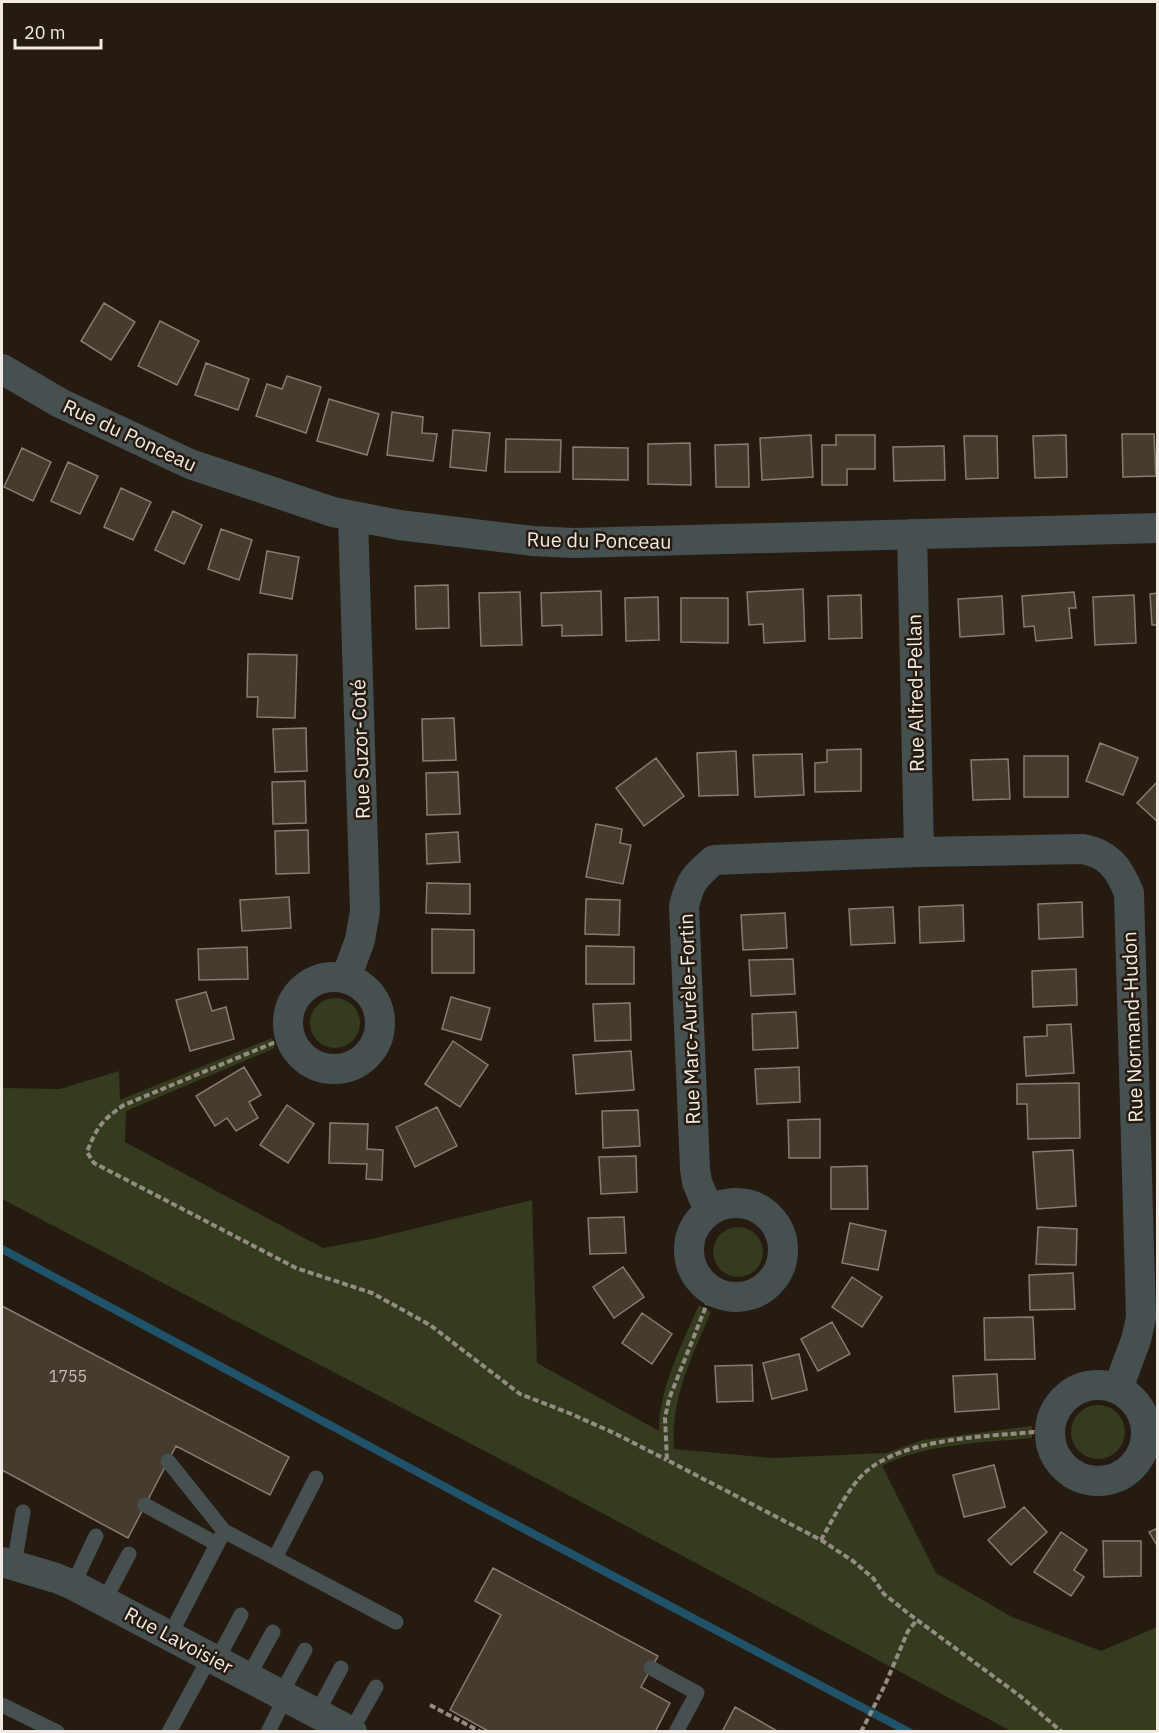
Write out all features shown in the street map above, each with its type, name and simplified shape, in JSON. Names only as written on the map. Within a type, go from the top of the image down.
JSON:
[{"type":"street","name":"Rue du Ponceau","points":[[2,369],[60,403],[190,464],[260,489],[353,517],[410,526],[533,541],[574,543],[1158,528]]},
{"type":"street","name":"Rue Suzor-Coté","points":[[346,978],[360,940],[365,911],[353,517]]},
{"type":"street","name":"Rue Alfred-Pellan","points":[[912,534],[919,852]]},
{"type":"street","name":"Rue Normand-Hudon","points":[[919,852],[1090,851],[1104,856],[1117,869],[1129,893],[1141,1318],[1136,1340],[1118,1388]]},
{"type":"street","name":"Rue Marc-Aurèle-Fortin","points":[[709,1211],[697,1182],[695,1169],[684,906],[688,886],[714,860],[919,852]]},
{"type":"street","points":[[331,976],[346,978],[360,984],[371,994],[378,1007],[381,1022],[379,1037],[372,1050],[362,1061],[349,1067],[334,1069],[318,1066],[305,1059],[292,1040],[288,1016],[293,1001],[302,989],[315,980],[331,976]]},
{"type":"street","points":[[738,1203],[754,1206],[767,1214],[777,1226],[783,1240],[783,1255],[779,1270],[771,1283],[758,1293],[743,1297],[728,1297],[712,1292],[699,1281],[692,1268],[689,1252],[691,1237],[698,1223],[709,1211],[723,1205],[738,1203]]},
{"type":"street","points":[[1102,1384],[1118,1388],[1131,1397],[1141,1409],[1146,1424],[1147,1440],[1142,1455],[1133,1468],[1120,1477],[1105,1481],[1089,1481],[1074,1475],[1061,1465],[1053,1451],[1050,1435],[1052,1418],[1059,1404],[1071,1392],[1086,1386],[1102,1384]]},
{"type":"street","name":"Rue Lavoisier","points":[[8,1564],[56,1578],[104,1601],[351,1731]]},
{"type":"lane","points":[[168,1461],[221,1537]]},
{"type":"lane","points":[[275,1558],[316,1478]]},
{"type":"lane","points":[[145,1505],[275,1558],[396,1622]]},
{"type":"lane","points":[[8,1564],[23,1512]]},
{"type":"lane","points":[[73,1586],[96,1536]]},
{"type":"lane","points":[[170,1635],[221,1537]]},
{"type":"lane","points":[[104,1601],[129,1554]]},
{"type":"lane","points":[[170,1731],[241,1615]]},
{"type":"lane","points":[[248,1677],[273,1632]]},
{"type":"lane","points":[[268,1731],[305,1650]]},
{"type":"lane","points":[[317,1713],[341,1668]]},
{"type":"lane","points":[[651,1668],[697,1693],[676,1731]]},
{"type":"lane","points":[[351,1731],[376,1687]]},
{"type":"lane","points":[[2,1705],[49,1730]]},
{"type":"path","points":[[292,1040],[273,1043],[124,1105],[105,1118],[93,1135],[87,1152],[94,1163],[296,1268],[372,1293],[430,1325],[520,1394],[605,1429],[821,1540],[853,1561],[873,1578],[884,1594],[1020,1696],[1062,1731]]},
{"type":"path","points":[[667,1460],[665,1418],[669,1399],[712,1292]]},
{"type":"path","points":[[821,1540],[857,1481],[876,1463],[923,1445],[1034,1432],[1050,1435]]},
{"type":"path","points":[[861,1731],[885,1685],[908,1631],[917,1620]]},
{"type":"path","points":[[430,1705],[481,1731]]},
{"type":"path","points":[[466,1731],[469,1725]]},
{"type":"green space","points":[[335,998],[344,1000],[355,1009],[360,1023],[358,1032],[349,1043],[335,1048],[326,1046],[315,1037],[310,1023],[312,1014],[321,1003]]},
{"type":"green space","points":[[272,1038],[275,1048],[126,1111],[125,1142],[323,1248],[376,1238],[532,1200],[537,1363],[659,1431],[667,1383],[699,1305],[711,1312],[690,1362],[679,1396],[675,1413],[674,1449],[772,1458],[887,1453],[922,1440],[1032,1426],[1032,1438],[935,1449],[916,1453],[882,1466],[936,1573],[1012,1617],[1101,1651],[1157,1627],[1157,1731],[1011,1731],[525,1472],[2,1199],[2,1088],[60,1089],[119,1071],[120,1100]]},
{"type":"green space","points":[[738,1227],[747,1229],[758,1238],[763,1252],[761,1261],[752,1272],[738,1277],[729,1275],[718,1266],[713,1252],[715,1243],[724,1232]]},
{"type":"green space","points":[[1098,1405],[1108,1407],[1117,1413],[1123,1422],[1125,1432],[1123,1442],[1117,1451],[1108,1457],[1098,1459],[1088,1457],[1079,1451],[1073,1442],[1071,1432],[1073,1422],[1079,1413],[1088,1407]]},
{"type":"building","points":[[104,303],[135,322],[111,360],[81,341]]},
{"type":"building","points":[[160,321],[199,341],[177,385],[138,366]]},
{"type":"building","points":[[206,363],[249,379],[238,410],[195,395]]},
{"type":"building","points":[[287,376],[321,387],[306,433],[256,416],[267,384],[282,389]]},
{"type":"building","points":[[329,399],[379,414],[367,455],[317,441]]},
{"type":"building","points":[[392,412],[423,417],[422,433],[437,434],[433,461],[387,455]]},
{"type":"building","points":[[453,430],[490,433],[486,471],[450,467]]},
{"type":"building","points":[[1122,434],[1154,434],[1156,476],[1123,477]]},
{"type":"building","points":[[811,435],[813,477],[762,480],[760,438]]},
{"type":"building","points":[[836,435],[875,435],[875,469],[847,469],[847,485],[822,485],[822,445],[836,445]]},
{"type":"building","points":[[1066,435],[1067,477],[1035,478],[1033,436]]},
{"type":"building","points":[[964,436],[997,436],[998,478],[966,479]]},
{"type":"building","points":[[506,439],[561,440],[560,472],[505,472]]},
{"type":"building","points":[[690,443],[691,485],[648,484],[648,444]]},
{"type":"building","points":[[748,444],[749,487],[716,487],[715,445]]},
{"type":"building","points":[[944,446],[945,480],[894,481],[893,447]]},
{"type":"building","points":[[573,447],[628,448],[628,480],[573,479]]},
{"type":"building","points":[[22,448],[51,462],[33,501],[4,487]]},
{"type":"building","points":[[68,462],[98,476],[80,514],[51,501]]},
{"type":"building","points":[[121,488],[151,502],[133,540],[104,527]]},
{"type":"building","points":[[173,511],[202,525],[184,564],[155,550]]},
{"type":"building","points":[[221,529],[252,540],[239,580],[208,569]]},
{"type":"building","points":[[267,551],[299,557],[292,599],[260,593]]},
{"type":"building","points":[[448,585],[449,628],[416,629],[415,586]]},
{"type":"building","points":[[803,589],[805,641],[764,643],[763,624],[749,625],[747,592]]},
{"type":"building","points":[[601,591],[602,635],[562,636],[562,625],[542,626],[541,593]]},
{"type":"building","points":[[520,592],[522,645],[481,646],[479,593]]},
{"type":"building","points":[[1074,592],[1076,608],[1069,608],[1072,638],[1036,641],[1034,626],[1024,627],[1022,596]]},
{"type":"building","points":[[1158,593],[1158,625],[1152,625],[1150,594]]},
{"type":"building","points":[[861,595],[862,638],[829,639],[828,596]]},
{"type":"building","points":[[1134,595],[1136,643],[1095,645],[1093,597]]},
{"type":"building","points":[[1002,596],[1004,634],[960,637],[958,599]]},
{"type":"building","points":[[658,597],[659,640],[626,641],[625,598]]},
{"type":"building","points":[[681,598],[728,598],[728,643],[681,642]]},
{"type":"building","points":[[248,654],[297,655],[295,718],[257,717],[258,697],[247,697]]},
{"type":"building","points":[[454,718],[456,760],[423,761],[422,719]]},
{"type":"building","points":[[306,728],[307,771],[275,772],[273,729]]},
{"type":"building","points":[[1100,743],[1138,758],[1123,795],[1086,781]]},
{"type":"building","points":[[861,749],[861,791],[815,792],[815,763],[827,762],[827,750]]},
{"type":"building","points":[[736,751],[738,795],[699,796],[697,753]]},
{"type":"building","points":[[802,754],[804,795],[755,797],[753,755]]},
{"type":"building","points":[[1024,756],[1068,756],[1068,797],[1024,797]]},
{"type":"building","points":[[656,758],[684,796],[644,826],[616,788]]},
{"type":"building","points":[[1008,759],[1010,799],[973,800],[971,760]]},
{"type":"building","points":[[458,772],[460,814],[427,815],[426,773]]},
{"type":"building","points":[[305,781],[306,823],[273,824],[272,782]]},
{"type":"building","points":[[1158,781],[1158,822],[1137,803]]},
{"type":"building","points":[[596,824],[622,829],[620,843],[631,845],[623,884],[586,877]]},
{"type":"building","points":[[308,830],[309,873],[276,874],[275,831]]},
{"type":"building","points":[[458,832],[460,862],[427,864],[426,834]]},
{"type":"building","points":[[427,883],[470,884],[470,914],[426,913]]},
{"type":"building","points":[[289,897],[291,928],[242,931],[240,900]]},
{"type":"building","points":[[586,899],[620,900],[619,935],[585,934]]},
{"type":"building","points":[[1082,902],[1083,937],[1039,939],[1038,904]]},
{"type":"building","points":[[963,905],[964,941],[920,943],[919,907]]},
{"type":"building","points":[[893,907],[895,943],[851,945],[849,909]]},
{"type":"building","points":[[785,913],[787,948],[743,950],[741,915]]},
{"type":"building","points":[[432,929],[474,930],[474,973],[432,973]]},
{"type":"building","points":[[586,946],[634,947],[634,984],[586,984]]},
{"type":"building","points":[[247,947],[248,979],[199,980],[198,949]]},
{"type":"building","points":[[793,959],[795,994],[751,996],[749,960]]},
{"type":"building","points":[[1076,969],[1077,1005],[1033,1007],[1032,971]]},
{"type":"building","points":[[206,992],[212,1011],[226,1007],[234,1039],[190,1051],[176,1000]]},
{"type":"building","points":[[451,997],[490,1008],[481,1040],[442,1029]]},
{"type":"building","points":[[630,1003],[631,1040],[595,1041],[593,1004]]},
{"type":"building","points":[[796,1012],[798,1048],[753,1050],[752,1014]]},
{"type":"building","points":[[1071,1024],[1074,1073],[1026,1076],[1024,1037],[1047,1036],[1047,1025]]},
{"type":"building","points":[[453,1041],[488,1065],[460,1107],[425,1084]]},
{"type":"building","points":[[631,1051],[634,1090],[576,1094],[573,1055]]},
{"type":"building","points":[[244,1067],[261,1095],[249,1102],[258,1118],[236,1131],[227,1118],[215,1126],[196,1096]]},
{"type":"building","points":[[799,1067],[800,1102],[757,1104],[755,1069]]},
{"type":"building","points":[[1079,1083],[1080,1138],[1028,1139],[1027,1104],[1017,1104],[1017,1084]]},
{"type":"building","points":[[287,1105],[314,1124],[288,1163],[260,1145]]},
{"type":"building","points":[[437,1107],[457,1146],[415,1167],[396,1127]]},
{"type":"building","points":[[638,1110],[640,1146],[603,1148],[602,1111]]},
{"type":"building","points":[[820,1119],[820,1158],[789,1158],[788,1120]]},
{"type":"building","points":[[330,1123],[368,1124],[367,1149],[383,1150],[382,1180],[366,1179],[367,1164],[329,1163]]},
{"type":"building","points":[[1073,1150],[1076,1206],[1037,1209],[1033,1152]]},
{"type":"building","points":[[636,1156],[637,1192],[601,1194],[599,1157]]},
{"type":"building","points":[[867,1166],[868,1209],[831,1209],[831,1167]]},
{"type":"building","points":[[624,1217],[626,1253],[590,1254],[588,1218]]},
{"type":"building","points":[[850,1223],[886,1231],[878,1270],[842,1263]]},
{"type":"building","points":[[1038,1227],[1077,1229],[1076,1265],[1036,1264]]},
{"type":"building","points":[[623,1267],[644,1297],[614,1318],[593,1287]]},
{"type":"building","points":[[1073,1273],[1075,1309],[1030,1310],[1029,1275]]},
{"type":"building","points":[[852,1277],[882,1297],[862,1327],[832,1307]]},
{"type":"building","points":[[2,1306],[289,1457],[270,1495],[176,1446],[128,1538],[2,1470]]},
{"type":"building","points":[[642,1313],[672,1334],[652,1364],[622,1343]]},
{"type":"building","points":[[1033,1317],[1035,1359],[985,1360],[984,1318]]},
{"type":"building","points":[[832,1322],[850,1354],[818,1371],[801,1339]]},
{"type":"building","points":[[799,1354],[807,1390],[772,1399],[763,1363]]},
{"type":"building","points":[[752,1365],[753,1401],[717,1402],[715,1366]]},
{"type":"building","points":[[997,1374],[999,1409],[955,1412],[953,1376]]},
{"type":"building","points":[[994,1465],[1005,1507],[964,1517],[953,1475]]},
{"type":"building","points":[[1024,1507],[1047,1532],[1011,1565],[988,1540]]},
{"type":"building","points":[[1158,1528],[1158,1547],[1149,1532]]},
{"type":"building","points":[[1061,1532],[1087,1550],[1074,1570],[1084,1577],[1071,1596],[1034,1572]]},
{"type":"building","points":[[1103,1541],[1141,1541],[1141,1576],[1104,1577]]},
{"type":"building","points":[[493,1568],[658,1656],[641,1687],[670,1703],[655,1732],[490,1732],[450,1710],[501,1615],[475,1601]]},
{"type":"building","points":[[735,1707],[779,1732],[722,1732]]},
{"type":"waterway","points":[[2,1249],[477,1504],[909,1732]]}]
